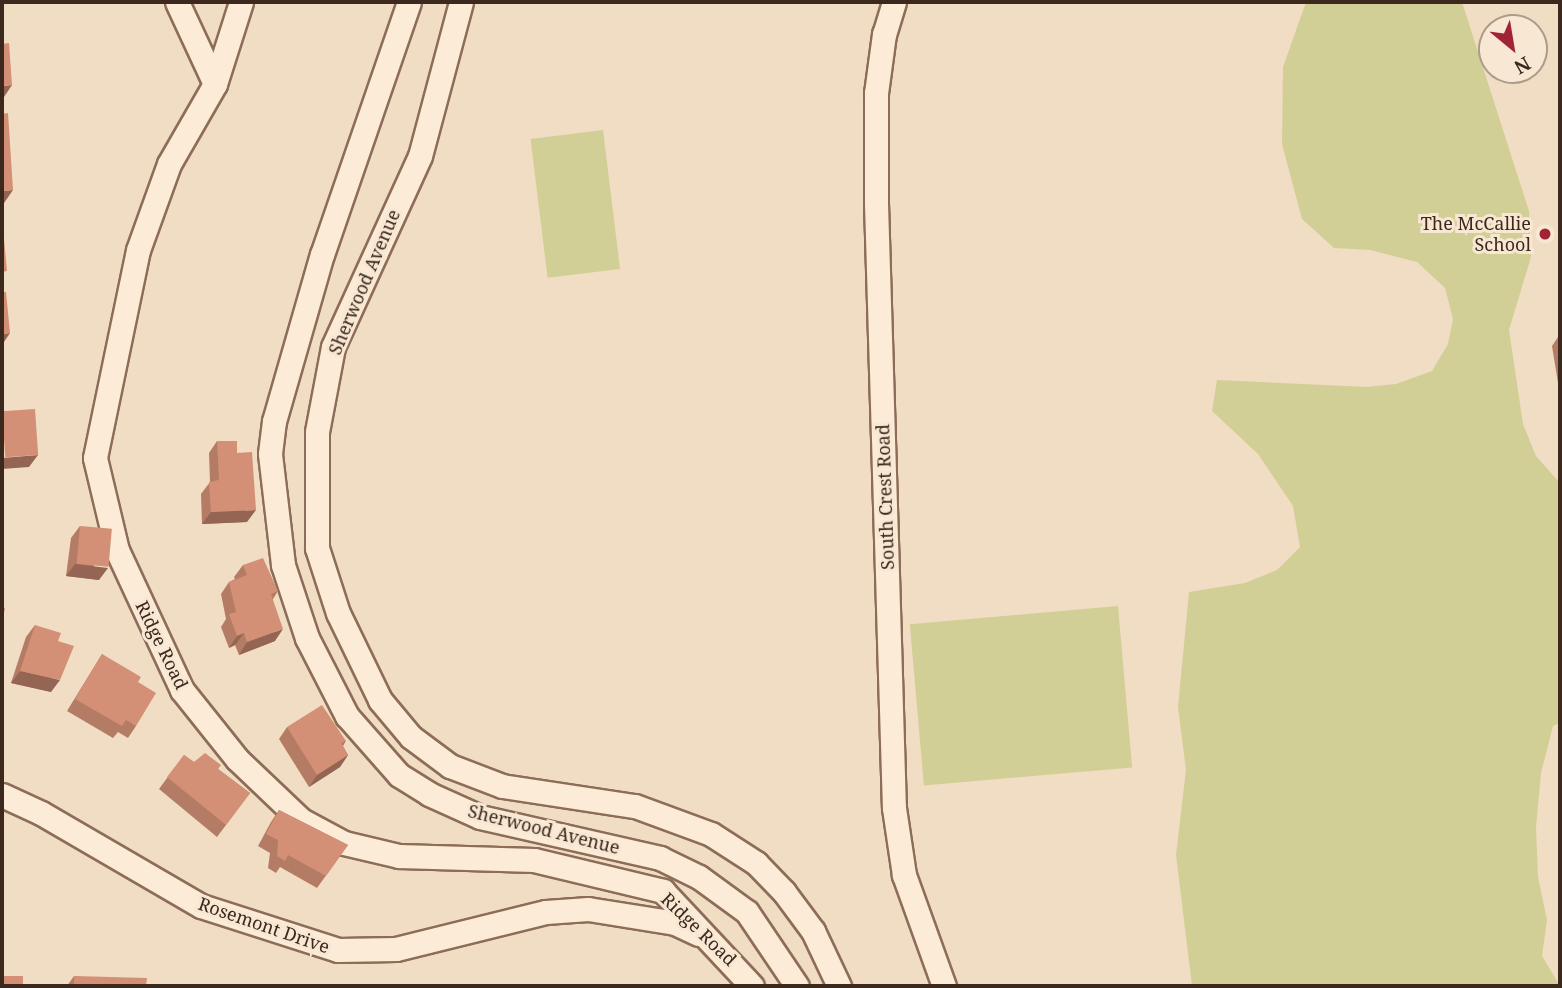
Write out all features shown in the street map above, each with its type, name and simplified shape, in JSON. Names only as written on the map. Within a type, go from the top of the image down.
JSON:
[{"type":"street","points":[[177,2],[215,84]]},
{"type":"street","name":"Ridge Road","points":[[241,2],[215,84],[169,164],[138,250],[94,458],[117,550],[181,690],[237,759],[301,820],[344,843],[399,856],[534,860],[663,891],[712,940],[752,986]]},
{"type":"street","name":"Sherwood Avenue","points":[[409,2],[313,280],[274,421],[270,454],[283,565],[307,638],[347,716],[399,775],[429,794],[480,817],[660,858],[699,877],[747,912],[797,986]]},
{"type":"street","name":"Sherwood Avenue","points":[[461,2],[420,156],[367,267],[331,359],[317,432],[317,548],[338,613],[380,700],[411,737],[450,766],[502,786],[635,806],[711,834],[756,863],[784,891],[813,931],[839,986]]},
{"type":"street","name":"South Crest Road","points":[[894,2],[884,34],[876,93],[876,202],[894,808],[904,875],[944,986]]},
{"type":"street","name":"Rosemont Drive","points":[[2,795],[41,813],[201,906],[338,950],[396,949],[546,912],[588,909],[675,923],[712,940]]},
{"type":"shaded area","points":[[1306,2],[1462,2],[1478,52],[1478,84],[1488,84],[1529,211],[1531,257],[1509,330],[1523,424],[1536,456],[1560,483],[1560,723],[1553,726],[1541,773],[1536,828],[1538,877],[1547,920],[1542,956],[1560,986],[1192,986],[1176,855],[1186,770],[1178,707],[1189,592],[1245,583],[1277,570],[1300,547],[1293,506],[1258,454],[1212,411],[1217,380],[1367,387],[1396,384],[1432,371],[1448,344],[1453,319],[1445,288],[1417,262],[1370,250],[1334,248],[1302,219],[1282,144],[1283,67]]},
{"type":"shaded area","points":[[603,130],[620,269],[548,278],[531,139]]},
{"type":"shaded area","points":[[1118,606],[1132,767],[924,786],[910,624]]},
{"type":"building","points":[[9,43],[12,85],[2,86],[2,44]]},
{"type":"building","points":[[8,113],[13,190],[2,191],[2,114]]},
{"type":"building","points":[[2,228],[7,271],[2,272]]},
{"type":"building","points":[[2,292],[6,292],[10,333],[2,334]]},
{"type":"building","points":[[35,409],[38,455],[5,457],[2,411]]},
{"type":"building","points":[[217,441],[237,441],[237,453],[252,452],[256,510],[211,512],[209,482],[219,480]]},
{"type":"building","points":[[80,526],[112,529],[109,567],[77,564]]},
{"type":"building","points":[[263,558],[278,591],[271,594],[283,629],[247,642],[244,633],[237,636],[229,614],[236,612],[229,582],[247,575],[243,565]]},
{"type":"building","points":[[35,625],[61,633],[58,641],[74,646],[60,680],[20,671]]},
{"type":"building","points":[[102,654],[141,677],[138,682],[156,693],[136,726],[126,720],[122,726],[75,699]]},
{"type":"building","points":[[322,705],[346,741],[341,743],[348,755],[317,775],[287,727]]},
{"type":"building","points":[[205,753],[221,765],[218,769],[250,793],[226,825],[167,777],[184,755],[194,762]]},
{"type":"building","points":[[279,810],[348,845],[326,876],[288,855],[285,861],[277,856],[278,840],[266,834]]},
{"type":"building","points":[[2,976],[23,976],[23,986],[2,986]]},
{"type":"building","points":[[74,976],[147,978],[146,986],[74,986]]},
{"type":"place","name":"The McCallie School","points":[[1545,234]]}]
